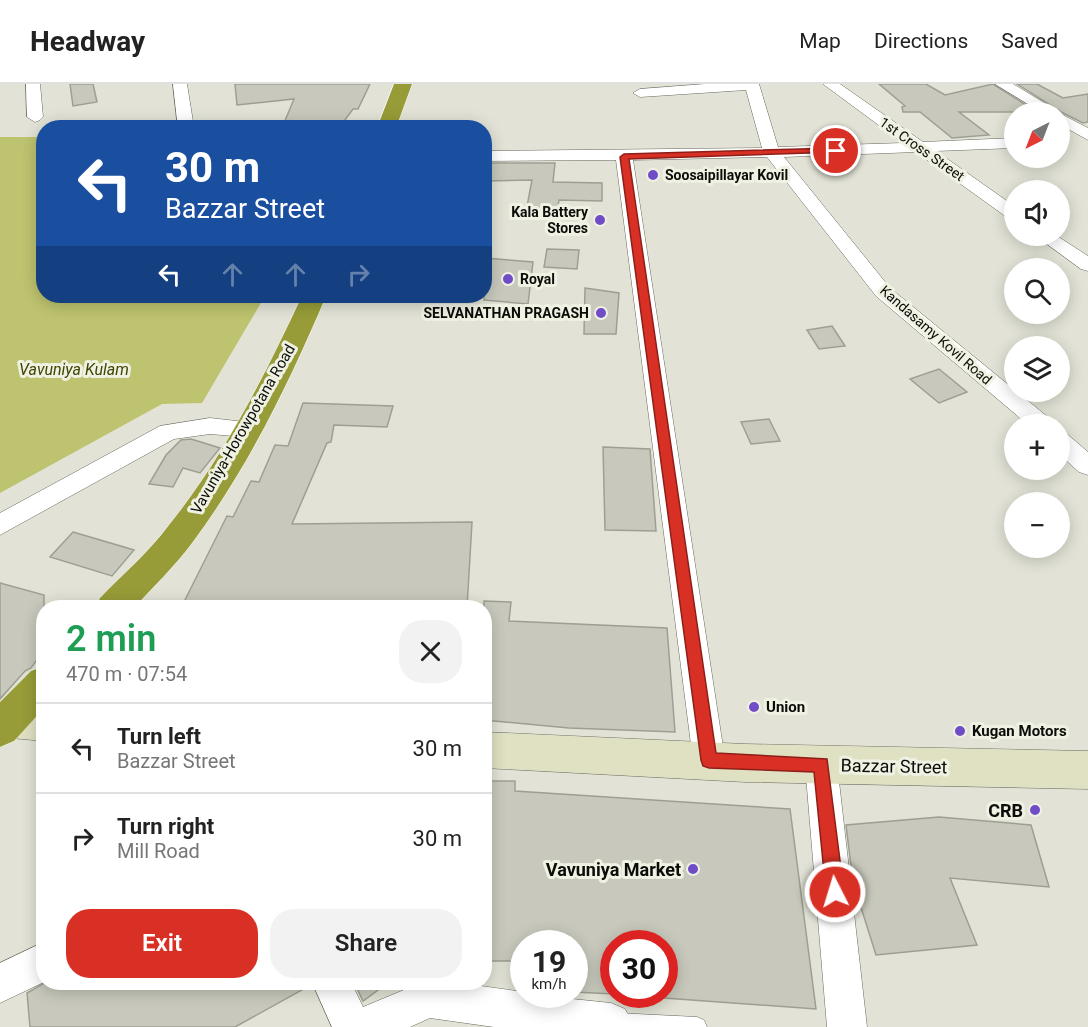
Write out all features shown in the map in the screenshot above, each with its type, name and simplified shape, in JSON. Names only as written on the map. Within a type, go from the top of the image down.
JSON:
[{"type":"highway","points":[[389,120],[403,84]]},
{"type":"highway","name":"Vavuniya-Horowpotana Road","points":[[119,600],[188,525],[246,429],[297,336],[311,303]]},
{"type":"highway","points":[[3,725],[36,690]]},
{"type":"main road","points":[[3,725],[36,724]]},
{"type":"main road","name":"Bazzar Street","points":[[492,750],[821,765],[1088,770]]},
{"type":"street","points":[[33,84],[35,117]]},
{"type":"street","points":[[180,84],[185,120]]},
{"type":"street","name":"1st Cross Street","points":[[830,84],[1004,207]]},
{"type":"street","points":[[1002,84],[1034,102]]},
{"type":"street","points":[[640,93],[752,85]]},
{"type":"street","name":"Kandasamy Kovil Road","points":[[752,85],[772,153],[883,292],[1029,414]]},
{"type":"street","points":[[1070,124],[1088,135]]},
{"type":"street","points":[[1070,141],[1088,140]]},
{"type":"street","points":[[492,156],[624,157],[1004,143]]},
{"type":"street","points":[[624,157],[709,760]]},
{"type":"street","points":[[1060,246],[1088,265]]},
{"type":"street","points":[[0,525],[168,432],[210,426],[246,429]]},
{"type":"street","points":[[1070,450],[1088,466]]},
{"type":"street","points":[[821,765],[847,1027]]},
{"type":"street","points":[[0,984],[36,965]]},
{"type":"street","points":[[335,990],[352,1027]]},
{"type":"street","points":[[364,1027],[430,999],[613,1025]]},
{"type":"lane","points":[[613,1025],[697,1027]]},
{"type":"water","name":"Vavuniya Kulam","points":[[0,137],[36,137],[36,303],[261,303],[202,403],[162,404],[0,493]]},
{"type":"building","points":[[70,84],[93,84],[97,102],[73,106]]},
{"type":"building","points":[[235,84],[370,84],[358,109],[353,109],[345,120],[285,120],[294,99],[237,105]]},
{"type":"building","points":[[879,84],[926,84],[945,95],[993,84],[1021,102],[1004,102],[1004,112],[959,112],[989,135],[952,138],[920,112],[903,112],[902,107],[905,106]]},
{"type":"building","points":[[1017,84],[1037,84],[1063,98],[1088,94],[1088,122],[1083,123],[1070,116],[1070,102],[1045,102]]},
{"type":"building","points":[[492,163],[555,163],[553,182],[602,183],[602,201],[559,200],[556,218],[525,217],[532,180],[492,181]]},
{"type":"building","points":[[547,249],[579,250],[577,269],[544,267]]},
{"type":"building","name":"Royal","points":[[492,259],[533,262],[528,304],[492,301]]},
{"type":"building","name":"SELVANATHAN PRAGASH","points":[[585,288],[619,293],[616,334],[584,334]]},
{"type":"building","points":[[832,326],[845,346],[819,349],[807,330]]},
{"type":"building","points":[[939,369],[967,392],[939,403],[910,379]]},
{"type":"building","points":[[303,403],[393,406],[387,427],[334,425],[331,442],[327,443],[292,524],[472,522],[467,600],[185,600],[227,516],[233,517],[251,481],[259,482],[275,445],[288,446]]},
{"type":"building","points":[[769,419],[780,441],[751,444],[741,422]]},
{"type":"building","points":[[191,439],[220,448],[200,473],[183,468],[173,487],[149,484],[166,455],[181,440]]},
{"type":"building","points":[[603,447],[650,449],[656,531],[605,530]]},
{"type":"building","points":[[73,532],[134,550],[112,576],[50,557]]},
{"type":"building","points":[[0,583],[44,595],[44,600],[36,600],[36,661],[0,699]]},
{"type":"building","points":[[492,601],[511,602],[509,621],[667,628],[675,732],[569,728],[492,721]]},
{"type":"building","points":[[492,781],[515,781],[515,791],[790,809],[816,1009],[678,999],[678,930],[600,930],[600,993],[588,993],[588,930],[510,930],[510,961],[492,961]]},
{"type":"building","points":[[939,817],[1031,825],[1049,887],[950,878],[977,945],[876,955],[853,882],[846,825]]},
{"type":"building","points":[[36,988],[36,990],[302,990],[235,1027],[30,1027],[27,993]]},
{"type":"building","points":[[358,990],[378,990],[363,1001]]},
{"type":"place","name":"Soosaipillayar Kovil","points":[[653,175]]},
{"type":"place","name":"Kala Battery Stores","points":[[600,220]]},
{"type":"place","name":"Royal","points":[[508,279]]},
{"type":"place","name":"SELVANATHAN PRAGASH","points":[[601,313]]},
{"type":"place","name":"Union","points":[[754,707]]},
{"type":"place","name":"Kugan Motors","points":[[960,731]]},
{"type":"place","name":"CRB","points":[[1035,810]]},
{"type":"place","name":"Vavuniya Market","points":[[693,869]]},
{"type":"route","points":[[835,892],[821,765],[709,760],[624,157],[836,151]]}]
